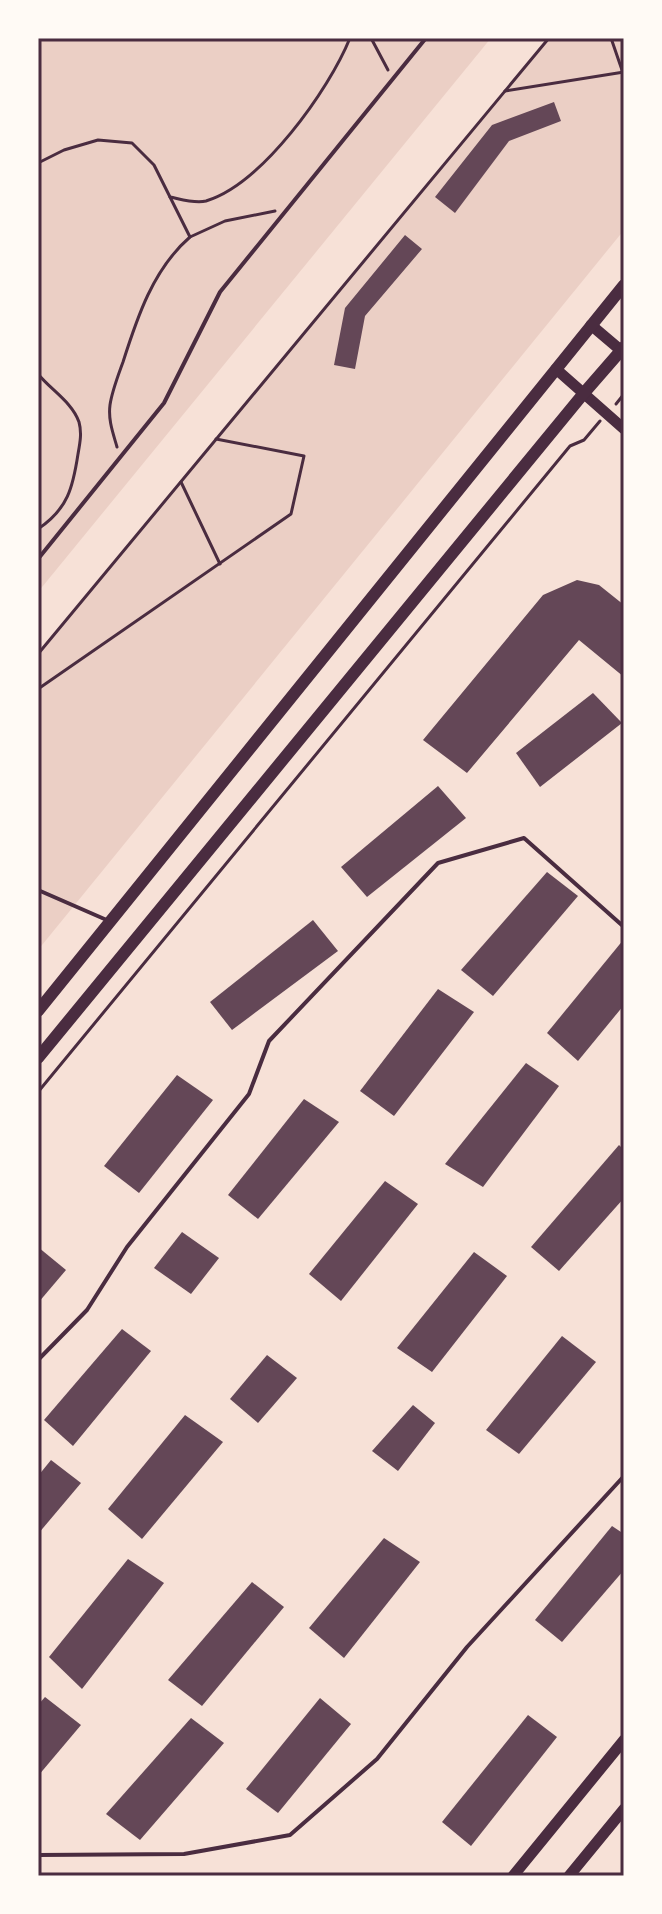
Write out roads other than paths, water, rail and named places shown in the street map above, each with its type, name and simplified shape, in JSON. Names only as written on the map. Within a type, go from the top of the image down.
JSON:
[{"type":"main road","points":[[38,1011],[624,285]]},
{"type":"main road","points":[[38,1058],[584,393],[623,351],[591,325]]},
{"type":"main road","points":[[556,369],[624,429]]},
{"type":"main road","points":[[513,1876],[624,1740]]},
{"type":"main road","points":[[569,1876],[624,1809]]},
{"type":"lane","points":[[38,559],[164,403],[220,292],[426,38]]},
{"type":"lane","points":[[38,1360],[87,1310],[127,1247],[249,1094],[269,1041],[438,863],[524,838],[624,927]]},
{"type":"lane","points":[[38,890],[111,922]]},
{"type":"lane","points":[[38,1855],[184,1854],[290,1835],[377,1759],[467,1647],[624,1476]]}]
